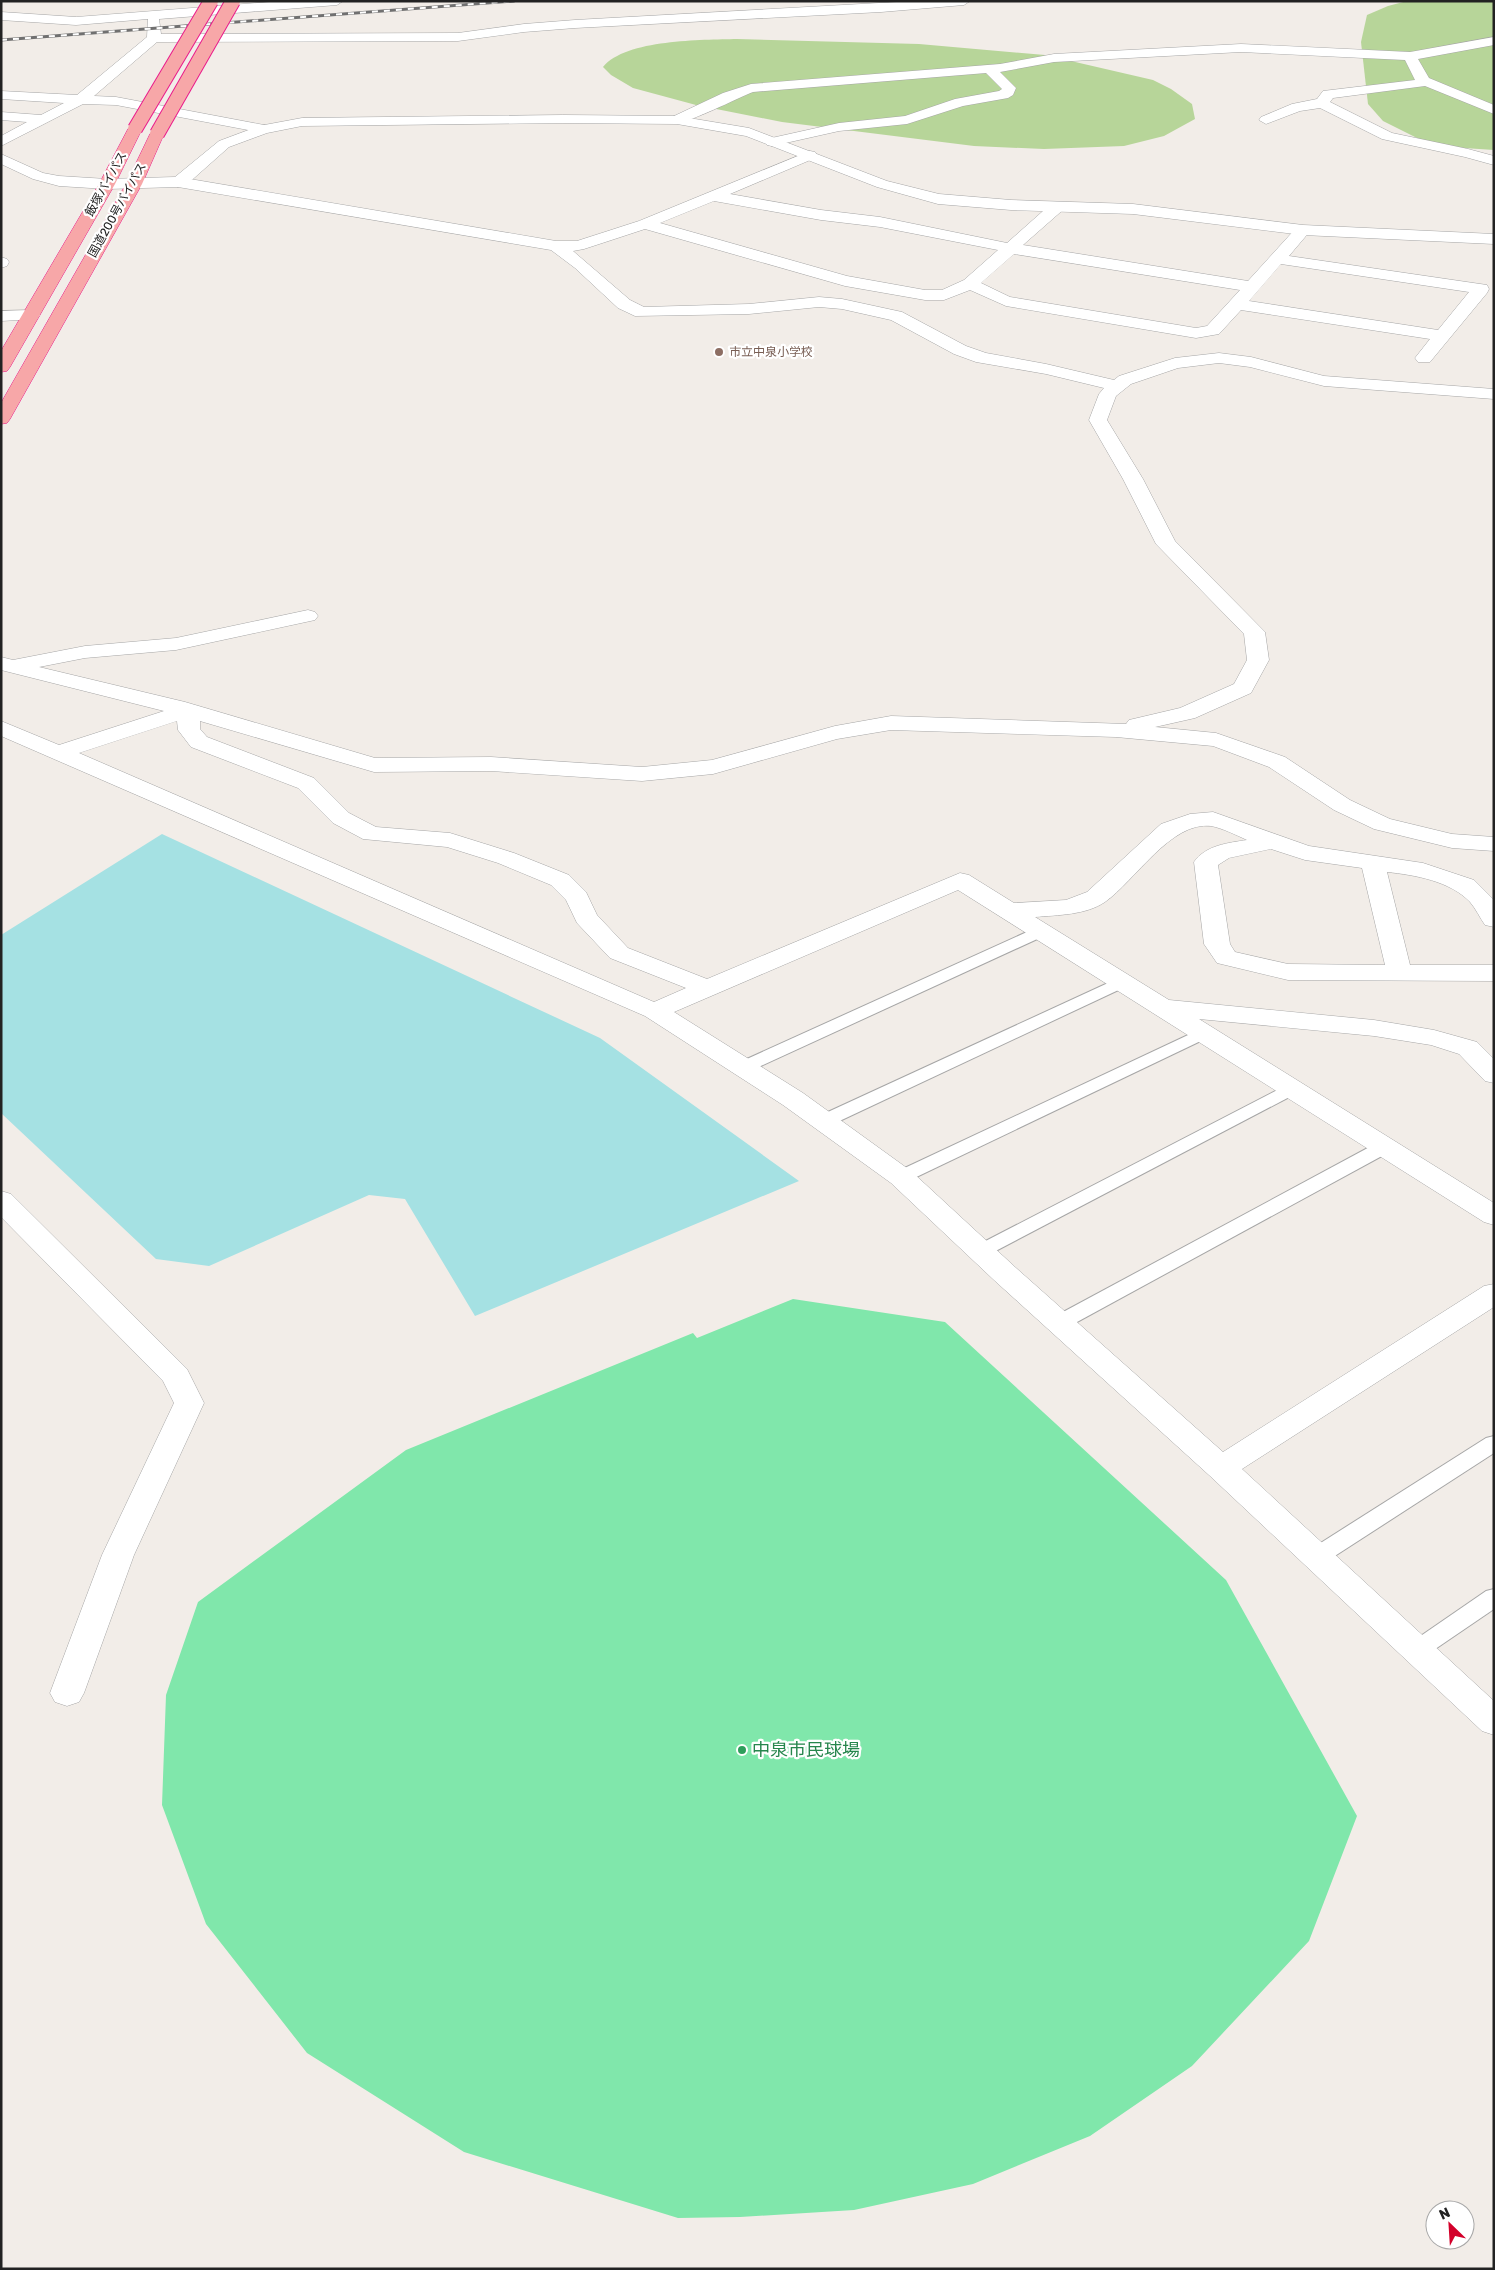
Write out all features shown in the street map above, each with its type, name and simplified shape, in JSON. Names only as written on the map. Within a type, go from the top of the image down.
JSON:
[{"type":"highway","name":"飯塚バイパス","points":[[1,367],[211,1]]},
{"type":"highway","name":"国道200号バイパス","points":[[1,419],[134,184],[157,134],[233,1]]},
{"type":"street","points":[[154,38],[155,15],[161,1]]},
{"type":"street","points":[[1,16],[76,21],[337,1]]},
{"type":"street","points":[[1,142],[81,99],[154,38],[458,38],[524,28],[575,24],[964,1]]},
{"type":"street","points":[[677,120],[728,96],[751,88],[989,69],[1054,58],[1232,48],[1410,56],[1494,41]]},
{"type":"street","points":[[1410,56],[1424,81],[1494,110]]},
{"type":"street","points":[[772,142],[839,127],[907,120],[960,102],[1003,95],[1008,92],[1010,88],[989,69]]},
{"type":"street","points":[[1322,103],[1328,94],[1397,87],[1419,84],[1424,81]]},
{"type":"street","points":[[1,95],[116,101],[264,129]]},
{"type":"street","points":[[1266,120],[1297,107],[1322,103],[1386,136],[1468,152],[1494,161]]},
{"type":"street","points":[[1,116],[43,119]]},
{"type":"street","points":[[178,182],[188,176],[224,144],[264,129],[325,120],[677,120],[749,132],[882,184],[938,199],[1011,205],[1133,209],[1303,230],[1494,238]]},
{"type":"street","points":[[1468,152],[1494,146]]},
{"type":"street","points":[[1,158],[38,176],[59,181],[107,184],[178,182],[556,246],[578,246],[645,224],[810,155]]},
{"type":"street","points":[[714,196],[821,215],[880,222],[1010,248],[1252,287]]},
{"type":"street","points":[[645,224],[845,281],[925,295],[944,295],[970,284],[1058,206]]},
{"type":"street","points":[[970,284],[1006,300],[1196,333],[1213,330],[1303,230]]},
{"type":"street","points":[[556,246],[581,265],[624,304],[641,312],[749,308],[819,302],[842,304],[896,316],[926,330],[960,350],[982,358],[1046,369],[1118,386]]},
{"type":"street","points":[[1278,259],[1481,289],[1424,358]]},
{"type":"street","points":[[1237,304],[1443,336]]},
{"type":"street","points":[[1,316],[31,315]]},
{"type":"street","points":[[1116,730],[1187,713],[1243,688],[1258,660],[1254,632],[1166,544],[1133,478],[1098,420],[1108,394],[1125,380],[1147,372],[1176,363],[1219,358],[1251,362],[1324,381],[1494,394]]},
{"type":"street","points":[[7,664],[85,652],[176,644],[308,616]]},
{"type":"street","points":[[7,664],[54,678],[188,710],[374,765],[491,764],[642,774],[713,767],[835,733],[891,723],[1116,730],[1216,740],[1277,762],[1342,804],[1382,824],[1452,841],[1494,844]]},
{"type":"street","points":[[58,753],[188,710]]},
{"type":"street","points":[[188,710],[189,730],[199,742],[306,783],[341,818],[371,834],[450,840],[506,858],[560,880],[577,897],[586,918],[619,953],[708,988]]},
{"type":"street","points":[[1,728],[654,1011],[744,1067],[902,1177],[981,1252],[1221,1468],[1494,1722]]},
{"type":"street","points":[[1009,911],[1070,907],[1096,898],[1169,829],[1190,821],[1214,820],[1305,853],[1414,868],[1465,884],[1481,899],[1494,920]]},
{"type":"street","points":[[1274,841],[1221,852],[1206,862],[1217,944],[1226,958],[1288,972],[1494,973]]},
{"type":"street","points":[[1373,862],[1400,972]]},
{"type":"street","points":[[654,1011],[960,880],[1494,1216]]},
{"type":"street","points":[[1162,1007],[1374,1028],[1434,1038],[1468,1048],[1494,1075]]},
{"type":"street","points":[[1,1200],[176,1376],[189,1402],[118,1555],[67,1693]]},
{"type":"street","points":[[1221,1468],[1494,1293]]},
{"type":"lane","points":[[744,1067],[1040,931]]},
{"type":"lane","points":[[824,1121],[1121,982]]},
{"type":"lane","points":[[902,1177],[1203,1033]]},
{"type":"lane","points":[[981,1252],[1291,1088]]},
{"type":"lane","points":[[1059,1323],[1384,1147]]},
{"type":"lane","points":[[1316,1557],[1494,1443]]},
{"type":"lane","points":[[1417,1650],[1494,1597]]},
{"type":"green space","points":[[1407,1],[1494,1],[1494,150],[1449,147],[1427,143],[1383,121],[1368,104],[1361,42],[1367,15],[1388,6]]},
{"type":"green space","points":[[737,39],[919,44],[1045,55],[1153,80],[1171,89],[1192,104],[1195,119],[1164,136],[1124,146],[1044,149],[974,146],[782,122],[696,105],[633,88],[611,75],[603,67],[614,58],[646,46],[685,41]]},
{"type":"green space","name":"中泉市民球場","points":[[793,1299],[945,1322],[1226,1580],[1357,1816],[1309,1941],[1192,2066],[1090,2136],[973,2184],[854,2210],[740,2217],[678,2218],[464,2152],[307,2053],[206,1924],[162,1805],[166,1695],[198,1602],[406,1450],[693,1333],[697,1338]]},
{"type":"water","points":[[162,834],[600,1038],[799,1181],[475,1316],[405,1199],[369,1195],[209,1266],[156,1259],[1,1113],[1,935]]},
{"type":"railway","points":[[1,40],[514,1]]},
{"type":"place","name":"市立中泉小学校","points":[[719,352]]},
{"type":"place","name":"中泉市民球場","points":[[742,1750]]}]
